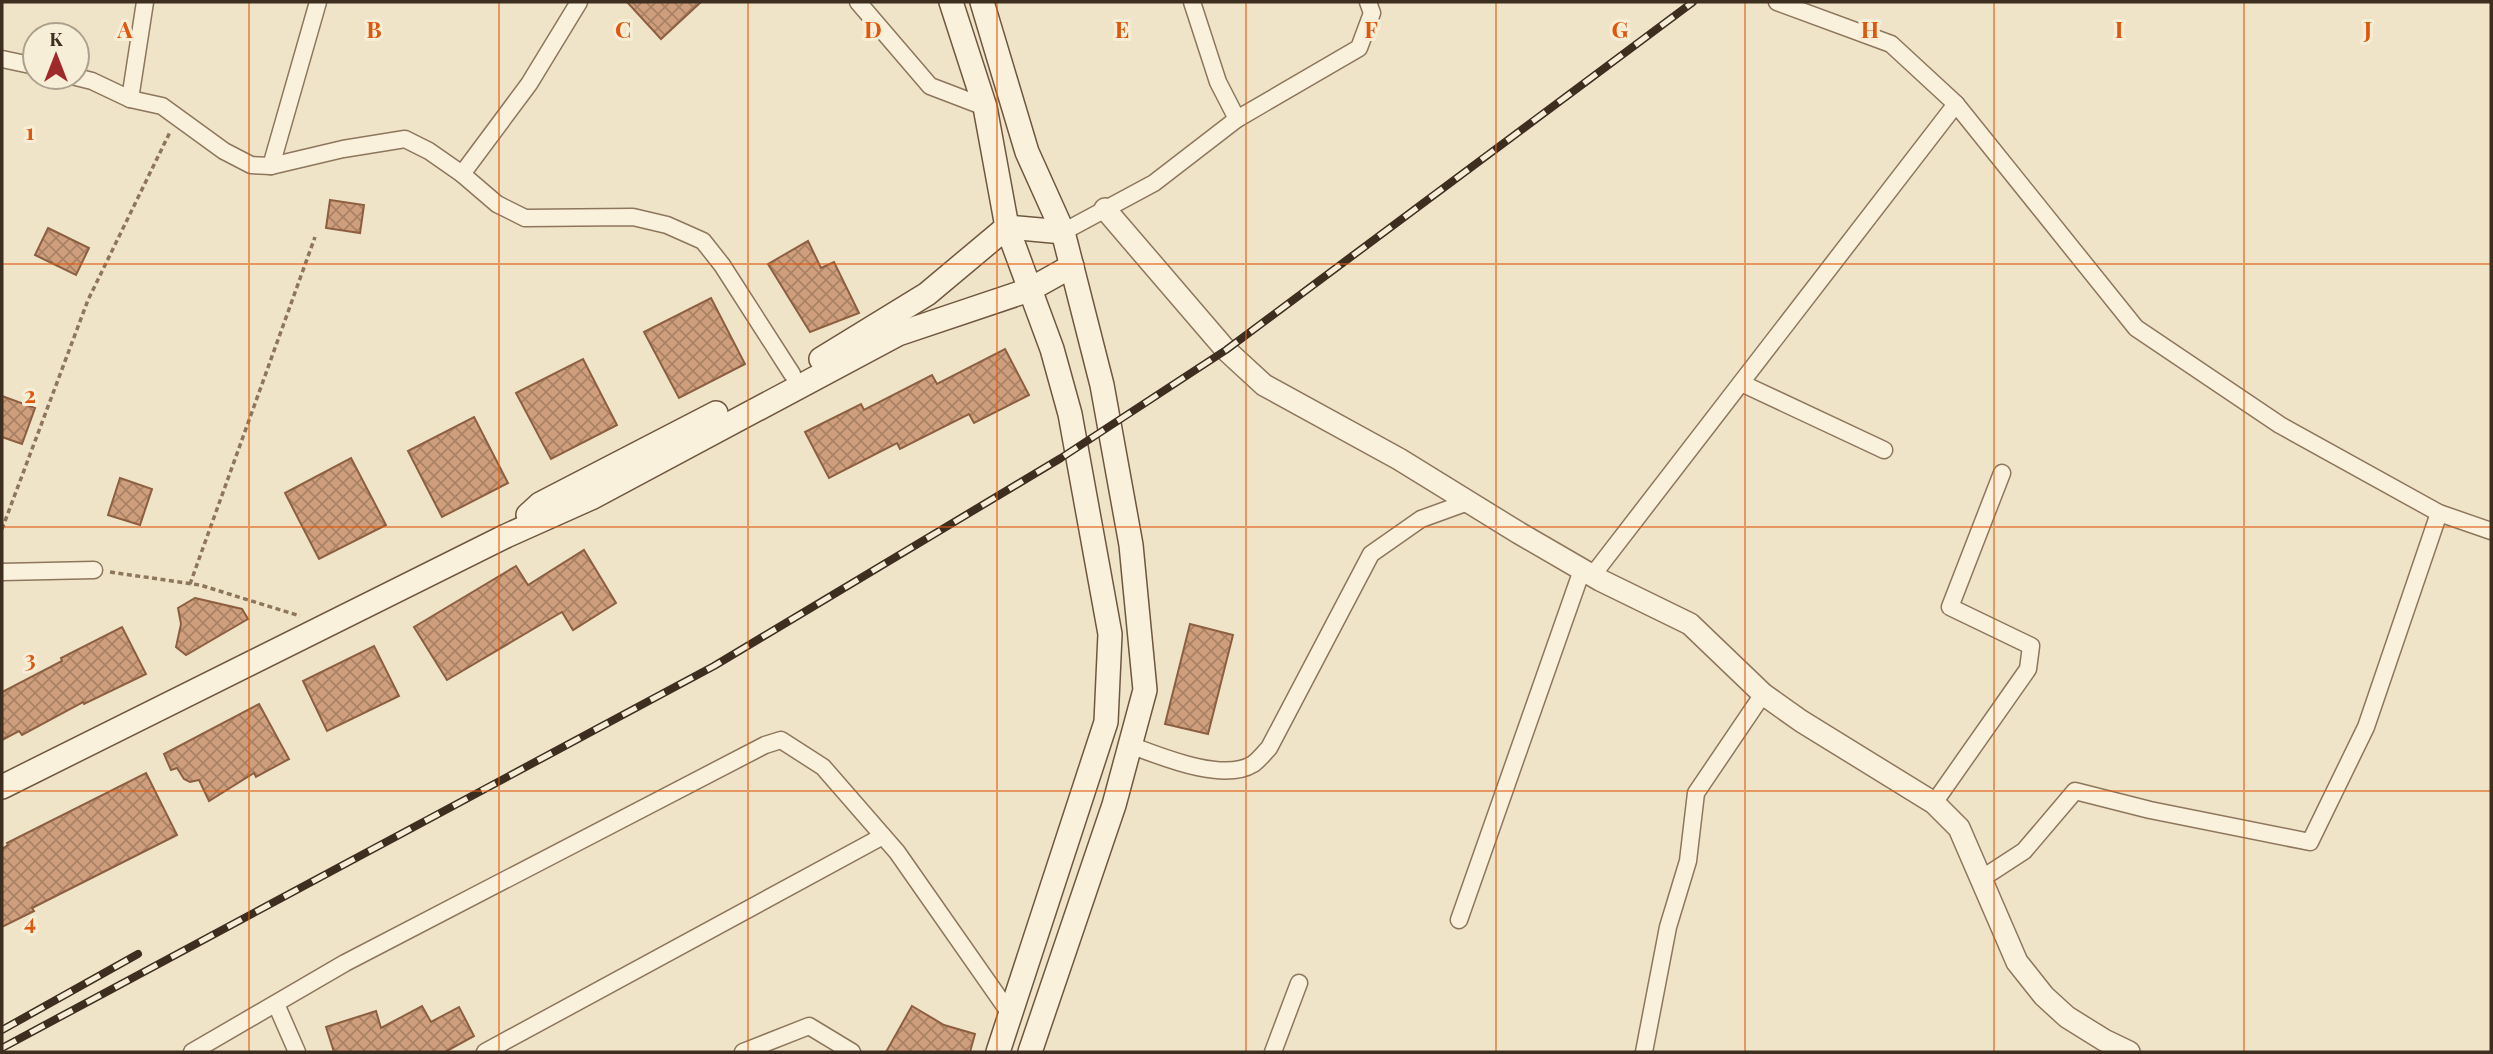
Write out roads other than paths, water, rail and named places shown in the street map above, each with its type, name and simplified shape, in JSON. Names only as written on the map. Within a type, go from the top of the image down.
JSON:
[{"type":"main road","points":[[951,2],[985,107],[1007,227],[1052,349],[1070,414],[1110,634],[1106,722],[998,1052]]},
{"type":"main road","points":[[982,2],[1027,152],[1063,232],[1102,385],[1131,545],[1145,690],[1114,805],[1030,1052]]},
{"type":"main road","points":[[506,536],[540,504],[792,374],[927,295],[1007,227],[1063,232]]},
{"type":"main road","points":[[2,787],[506,536],[591,498],[898,334],[1029,290],[1072,266]]},
{"type":"street","points":[[130,99],[145,2]]},
{"type":"street","points":[[271,166],[318,2]]},
{"type":"street","points":[[462,174],[529,83],[579,2]]},
{"type":"street","points":[[858,2],[930,86],[985,107]]},
{"type":"street","points":[[1192,2],[1218,82],[1237,119]]},
{"type":"street","points":[[1063,232],[1154,183],[1237,119],[1359,48],[1372,13],[1368,2]]},
{"type":"street","points":[[1777,2],[1891,44],[1956,104],[2136,328],[2280,425],[2439,513],[2491,531]]},
{"type":"street","points":[[2,59],[21,63]]},
{"type":"street","points":[[91,81],[130,99],[162,106],[223,151],[251,164],[271,166],[344,149],[405,139],[429,151],[462,174],[497,204],[525,218],[634,217],[667,225],[703,241],[722,265],[792,374]]},
{"type":"street","points":[[1459,919],[1587,573],[1741,383],[1956,104]]},
{"type":"street","points":[[1105,209],[1226,350],[1265,385],[1399,459],[1587,573],[1690,624],[1763,694],[1801,721],[1934,803],[1959,828],[2017,962],[2044,996],[2067,1017],[2129,1052]]},
{"type":"street","points":[[1741,383],[1884,450]]},
{"type":"street","points":[[1934,803],[2028,669],[2031,646],[1950,607],[2002,473]]},
{"type":"street","points":[[1130,745],[1193,767],[1226,770],[1251,765],[1269,748],[1371,554],[1421,519],[1468,502]]},
{"type":"street","points":[[1981,879],[2024,851],[2075,791],[2150,810],[2310,842],[2366,727],[2439,513]]},
{"type":"street","points":[[2,572],[94,570]]},
{"type":"street","points":[[1644,1052],[1668,927],[1688,861],[1696,793],[1763,694]]},
{"type":"street","points":[[192,1052],[345,963],[780,740],[823,767],[897,852],[1011,1015]]},
{"type":"street","points":[[485,1052],[883,836]]},
{"type":"street","points":[[1273,1052],[1299,983]]},
{"type":"street","points":[[276,1004],[297,1052]]},
{"type":"street","points":[[743,1052],[809,1026],[852,1052]]},
{"type":"railway","points":[[2,1048],[714,666],[1061,458],[1226,350],[1693,2]]},
{"type":"railway","points":[[2,1030],[138,954]]}]
